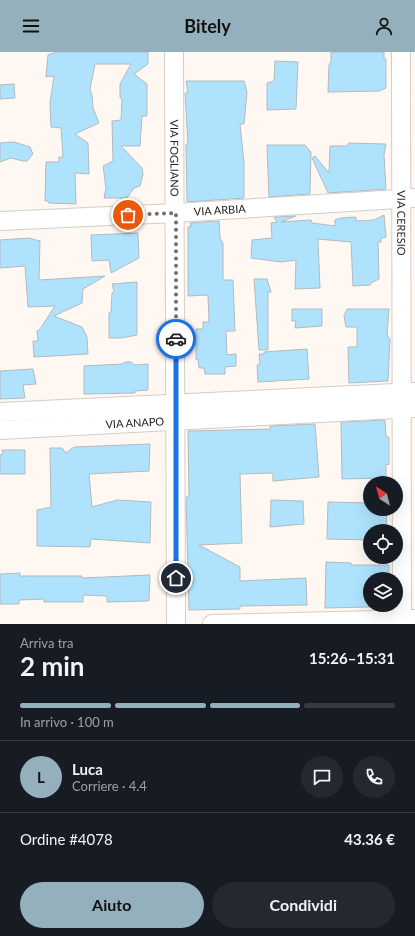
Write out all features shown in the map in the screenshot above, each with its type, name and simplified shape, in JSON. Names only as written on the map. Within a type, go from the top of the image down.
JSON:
[{"type":"street","name":"VIA FOGLIANO","points":[[174,52],[176,213],[176,624]]},
{"type":"street","name":"VIA CERESIO","points":[[401,52],[408,199],[406,621]]},
{"type":"street","name":"VIA ARBIA","points":[[0,220],[176,213],[408,199]]},
{"type":"street","name":"VIA ANAPO","points":[[0,430],[56,427],[176,412],[408,401]]},
{"type":"street","name":"VIA ANAPO","points":[[0,412],[55,409],[176,412]]},
{"type":"street","points":[[55,409],[56,427]]},
{"type":"street","points":[[212,624],[406,621]]},
{"type":"building","points":[[57,52],[148,52],[148,64],[134,74],[147,84],[147,116],[142,116],[140,146],[121,146],[142,168],[143,174],[140,186],[134,188],[127,198],[104,198],[106,188],[103,166],[113,161],[112,121],[121,120],[122,100],[120,97],[120,84],[131,64],[95,64],[90,89],[93,108],[99,123],[75,134],[88,143],[89,174],[75,173],[76,204],[49,203],[48,201],[45,201],[46,162],[59,162],[59,157],[63,157],[61,128],[51,127],[50,103],[54,76],[46,77],[48,55]]},
{"type":"building","points":[[331,52],[384,52],[384,59],[386,59],[386,88],[379,91],[328,92]]},
{"type":"building","points":[[275,61],[298,62],[296,109],[267,110],[267,83],[274,81]]},
{"type":"building","points":[[186,81],[244,81],[247,92],[244,124],[240,124],[244,163],[244,198],[187,202],[186,144],[188,144],[185,93],[188,93]]},
{"type":"building","points":[[14,84],[15,98],[0,99],[0,85]]},
{"type":"building","points":[[14,142],[30,147],[33,154],[27,161],[11,158],[0,162],[0,143]]},
{"type":"building","points":[[349,143],[386,144],[384,155],[386,189],[328,193],[312,158],[315,156],[329,173],[330,146],[347,146]]},
{"type":"building","points":[[267,145],[305,145],[311,152],[310,194],[269,197]]},
{"type":"building","points":[[384,215],[386,237],[381,238],[381,242],[378,242],[379,279],[370,285],[353,286],[351,242],[318,239],[320,288],[295,289],[296,260],[281,262],[251,258],[252,240],[272,238],[271,223],[277,222],[274,217],[296,216],[281,222],[311,220],[312,223],[335,226],[335,220],[340,218],[356,217],[356,221],[374,220]]},
{"type":"building","points":[[219,221],[220,238],[223,243],[223,280],[233,280],[235,331],[226,331],[227,355],[236,354],[236,366],[225,367],[225,374],[205,374],[204,368],[199,368],[198,359],[196,360],[196,329],[203,329],[203,322],[209,322],[208,295],[188,296],[188,227],[191,227],[190,223]]},
{"type":"building","points":[[138,233],[139,258],[111,273],[109,260],[92,261],[91,235]]},
{"type":"building","points":[[29,238],[40,241],[39,280],[105,276],[83,289],[82,303],[54,316],[82,327],[87,337],[88,354],[34,357],[33,341],[38,341],[37,331],[40,329],[55,306],[28,307],[25,266],[0,268],[0,240]]},
{"type":"building","points":[[254,279],[267,279],[271,292],[268,292],[268,350],[259,350]]},
{"type":"building","points":[[137,282],[137,335],[121,338],[109,338],[109,313],[111,312],[112,293],[114,291],[112,284]]},
{"type":"building","points":[[292,309],[322,309],[322,326],[295,328],[296,321],[292,321]]},
{"type":"building","points":[[347,309],[389,309],[387,335],[390,339],[388,381],[349,383],[348,347],[357,347],[357,327],[346,327],[344,316]]},
{"type":"building","points":[[307,349],[309,379],[258,382],[257,365],[260,364],[259,354],[264,354],[264,352]]},
{"type":"building","points":[[125,362],[131,362],[134,365],[148,364],[148,390],[135,391],[135,393],[84,394],[84,366],[122,364]]},
{"type":"building","points":[[33,369],[36,384],[23,385],[25,398],[0,399],[0,371]]},
{"type":"building","points":[[385,420],[386,437],[389,437],[389,465],[386,464],[386,476],[363,476],[363,479],[342,479],[341,422]]},
{"type":"building","points":[[315,424],[319,477],[273,481],[273,473],[240,474],[242,543],[199,545],[240,567],[240,581],[306,578],[307,605],[240,606],[240,609],[189,610],[186,497],[189,497],[188,431],[270,429],[270,426]]},
{"type":"building","points":[[150,444],[149,471],[89,474],[92,507],[117,500],[151,502],[150,543],[91,539],[90,547],[37,546],[37,510],[51,507],[50,448],[62,448],[66,453],[74,447]]},
{"type":"building","points":[[2,450],[25,450],[25,474],[0,474],[0,455],[3,454]]},
{"type":"building","points":[[271,500],[303,501],[304,524],[270,527]]},
{"type":"building","points":[[328,502],[363,503],[363,516],[387,516],[386,524],[363,524],[363,540],[327,539]]},
{"type":"building","points":[[326,562],[351,563],[351,565],[389,565],[389,572],[363,572],[363,607],[325,608]]},
{"type":"building","points":[[20,573],[20,576],[82,576],[82,578],[150,575],[149,601],[107,602],[107,596],[83,595],[83,602],[44,602],[44,599],[19,600],[19,604],[0,604],[0,574]]},
{"type":"way so far","points":[[128,215],[176,213],[176,339]]},
{"type":"route","points":[[176,339],[176,578]]}]
